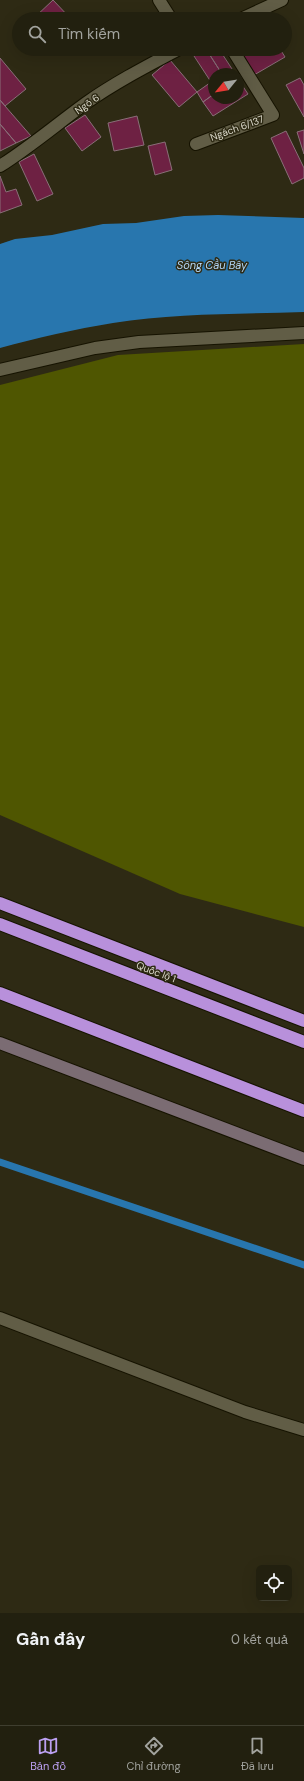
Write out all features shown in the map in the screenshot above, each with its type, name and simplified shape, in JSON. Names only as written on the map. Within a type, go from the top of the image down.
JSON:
[{"type":"highway","points":[[0,903],[304,1020]]},
{"type":"highway","name":"Quốc lộ 1","points":[[0,924],[304,1042]]},
{"type":"highway","points":[[0,993],[304,1112]]},
{"type":"main road","points":[[0,1042],[304,1159]]},
{"type":"street","points":[[159,0],[167,12]]},
{"type":"street","points":[[255,12],[277,1]]},
{"type":"street","name":"Ngõ 6","points":[[0,166],[20,154],[87,103],[117,83],[166,56]]},
{"type":"street","name":"Ngách 6/137","points":[[196,144],[273,115],[236,56]]},
{"type":"street","points":[[0,370],[96,348],[139,342],[304,333]]},
{"type":"street","points":[[0,1318],[245,1412],[304,1430]]},
{"type":"green space","points":[[304,344],[304,927],[180,894],[0,815],[0,385],[118,355]]},
{"type":"water","name":"Sông Cầu Bây","points":[[218,215],[304,218],[304,312],[208,314],[160,317],[99,325],[42,337],[0,348],[0,244],[15,239],[52,235],[103,224],[136,223],[184,216]]},
{"type":"building","points":[[53,0],[64,12],[40,12]]},
{"type":"building","points":[[194,56],[210,56],[218,68],[208,68],[208,77]]},
{"type":"building","points":[[210,56],[224,56],[231,68],[218,68]]},
{"type":"building","points":[[242,56],[285,57],[254,75]]},
{"type":"building","points":[[0,58],[26,89],[5,106],[0,100]]},
{"type":"building","points":[[170,60],[197,92],[179,107],[152,75]]},
{"type":"building","points":[[300,78],[304,85],[304,117],[286,85]]},
{"type":"building","points":[[208,84],[208,98],[203,102],[197,92]]},
{"type":"building","points":[[244,88],[248,94],[244,97]]},
{"type":"building","points":[[208,98],[208,104],[232,104],[213,116],[203,102]]},
{"type":"building","points":[[0,100],[31,136],[16,143],[0,124]]},
{"type":"building","points":[[85,115],[101,137],[82,151],[65,128]]},
{"type":"building","points":[[137,116],[144,145],[114,151],[108,123]]},
{"type":"building","points":[[0,124],[16,143],[0,151]]},
{"type":"building","points":[[304,130],[304,154],[297,132]]},
{"type":"building","points":[[286,131],[304,168],[304,178],[292,184],[271,138]]},
{"type":"building","points":[[165,142],[172,170],[155,175],[148,146]]},
{"type":"building","points":[[34,154],[53,194],[37,201],[19,162]]},
{"type":"building","points":[[0,176],[6,192],[16,189],[22,205],[0,213]]},
{"type":"waterway","points":[[0,1162],[304,1265]]}]
